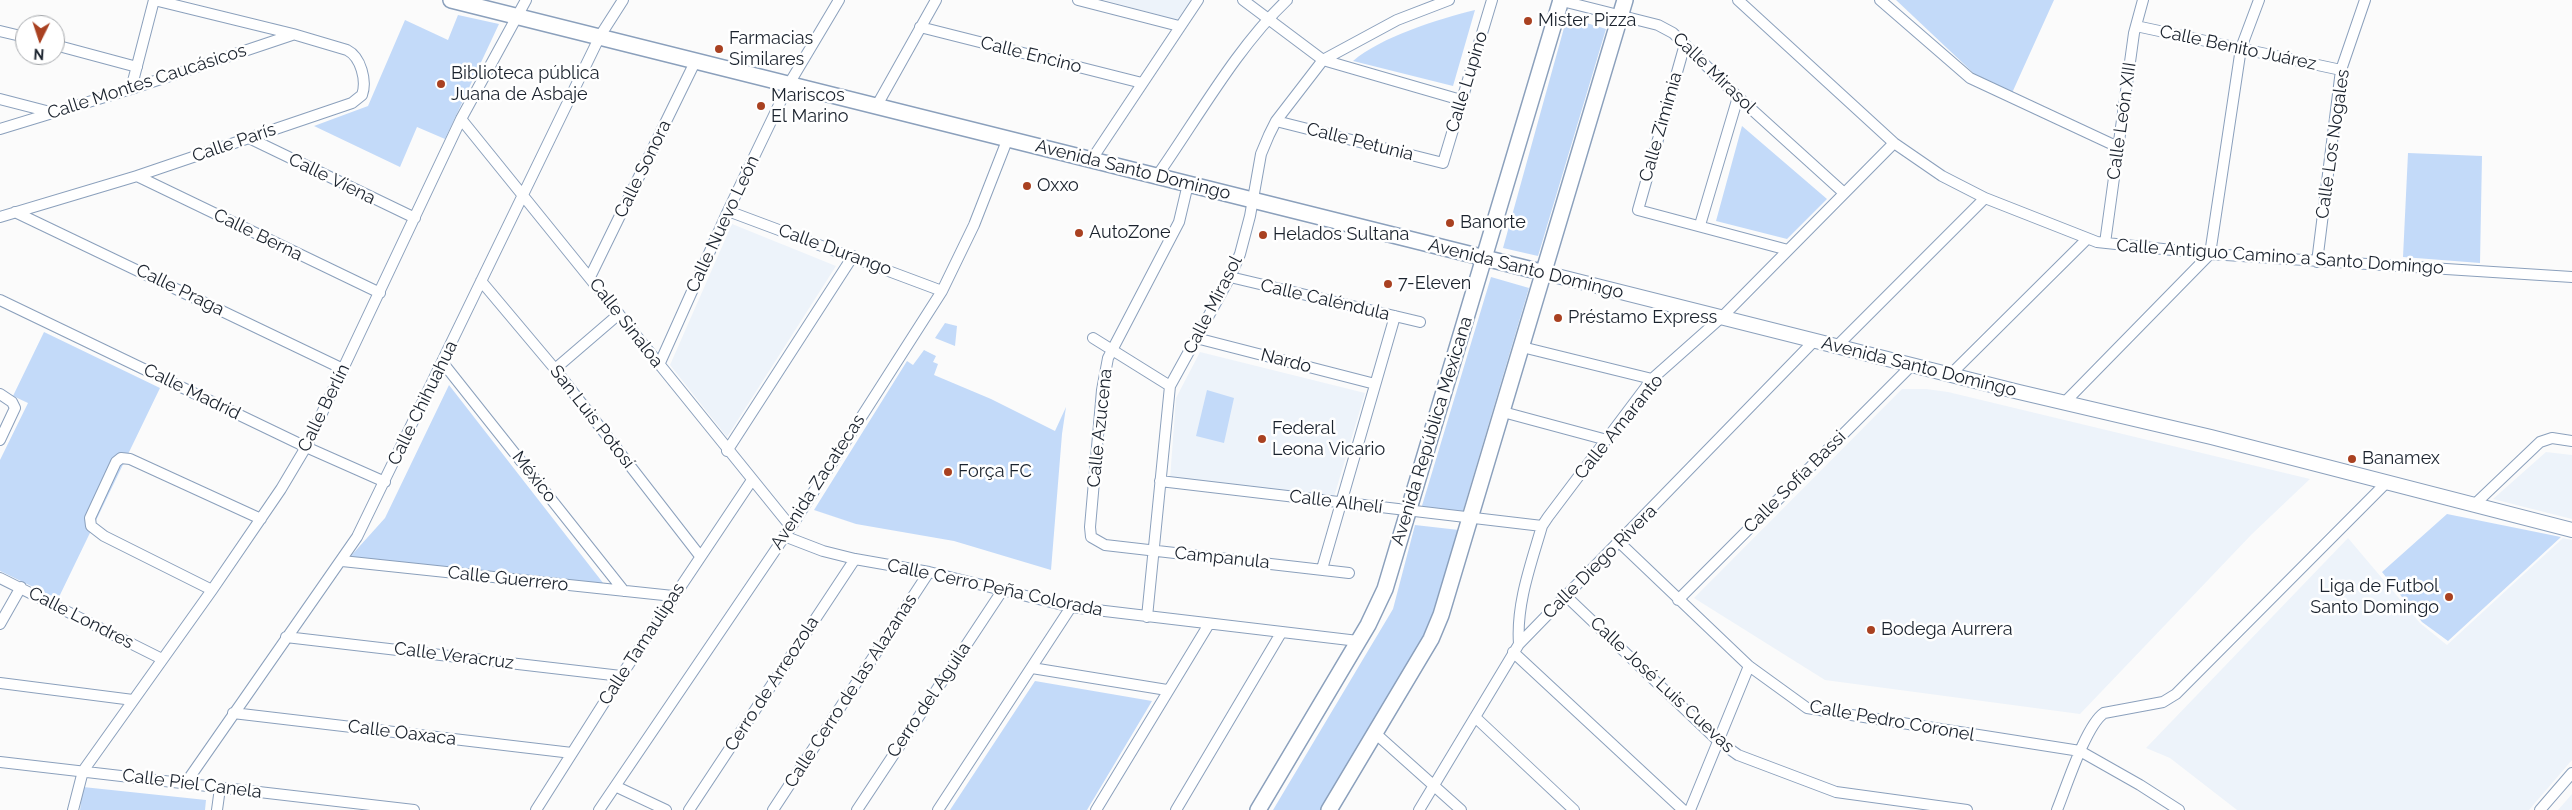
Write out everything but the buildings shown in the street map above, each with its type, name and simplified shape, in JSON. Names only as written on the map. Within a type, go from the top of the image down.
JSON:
[{"type":"main road","name":"Avenida Santo Domingo","points":[[451,0],[1545,273]]},
{"type":"main road","name":"Avenida República Mexicana","points":[[1258,810],[1378,608],[1409,511],[1560,0]]},
{"type":"main road","points":[[1329,810],[1436,628],[1545,273],[1625,0]]},
{"type":"street","points":[[131,89],[154,0],[293,34]]},
{"type":"street","name":"Calle Berlín","points":[[83,771],[212,590],[306,447],[380,294],[461,119],[526,0]]},
{"type":"street","name":"Calle Chihuahua","points":[[185,784],[232,713],[342,561],[385,482],[600,36],[623,0]]},
{"type":"street","name":"Calle Nuevo León","points":[[659,365],[728,211],[789,84],[839,0]]},
{"type":"street","points":[[876,107],[936,0]]},
{"type":"street","points":[[1078,0],[1179,26]]},
{"type":"street","points":[[1092,159],[1198,0]]},
{"type":"street","points":[[1243,0],[1323,60],[1461,100]]},
{"type":"street","points":[[1157,176],[1225,76],[1268,19],[1287,0]]},
{"type":"street","name":"Calle Mirasol","points":[[1147,617],[1170,386],[1230,277],[1246,234],[1261,154],[1276,121],[1323,60],[1397,20],[1449,0]]},
{"type":"street","name":"Calle Lupino","points":[[1443,163],[1492,0]]},
{"type":"street","name":"Calle Mirasol","points":[[1560,0],[1666,28],[1685,44],[1738,97],[1844,193]]},
{"type":"street","points":[[1880,0],[1970,78],[2118,147]]},
{"type":"street","name":"Calle León XIII","points":[[2105,243],[2136,26],[2143,0]]},
{"type":"street","points":[[2065,402],[2210,254],[2241,48],[2258,0]]},
{"type":"street","name":"Calle Los Nogales","points":[[2317,262],[2341,70],[2365,0]]},
{"type":"street","name":"Calle Antiguo Camino a Santo Domingo","points":[[1741,1],[1894,143],[1942,176],[1985,198],[2087,239],[2105,243],[2210,254],[2572,277]]},
{"type":"street","name":"Calle Benito Juárez","points":[[2136,26],[2341,70]]},
{"type":"street","name":"Calle Encino","points":[[920,27],[1142,83]]},
{"type":"street","points":[[0,31],[15,35]]},
{"type":"street","name":"Calle Montes Caucásicos","points":[[0,129],[131,89],[293,34]]},
{"type":"street","name":"Calle París","points":[[0,217],[137,176],[352,103],[362,96],[364,83],[353,53],[293,34]]},
{"type":"street","name":"Calle Zimimia","points":[[1685,44],[1638,210],[1700,225]]},
{"type":"street","points":[[65,48],[137,66]]},
{"type":"street","name":"Calle Sonora","points":[[590,277],[696,60]]},
{"type":"street","points":[[1738,97],[1700,225],[1788,250]]},
{"type":"street","points":[[0,99],[54,113]]},
{"type":"street","name":"Calle Sinaloa","points":[[461,119],[590,277],[727,451],[791,527]]},
{"type":"street","name":"Calle Petunia","points":[[1276,121],[1443,163]]},
{"type":"street","name":"Calle Viena","points":[[249,138],[415,218]]},
{"type":"street","name":"Avenida Zacatecas","points":[[599,810],[617,787],[791,527],[942,291],[974,225],[1008,138]]},
{"type":"street","name":"Calle Amaranto","points":[[1516,648],[1522,599],[1542,526],[1652,380],[1724,316],[1894,143]]},
{"type":"street","name":"Calle Berna","points":[[137,176],[380,294]]},
{"type":"street","name":"Calle Azucena","points":[[1094,540],[1091,537],[1090,527],[1102,390],[1106,366],[1112,349],[1176,229],[1188,184]]},
{"type":"street","points":[[1837,346],[1985,198]]},
{"type":"street","name":"Calle Durango","points":[[728,211],[853,256],[942,291]]},
{"type":"street","name":"Calle Praga","points":[[16,212],[344,369]]},
{"type":"street","points":[[1950,375],[2087,239]]},
{"type":"street","points":[[727,451],[853,256]]},
{"type":"street","name":"Avenida Santo Domingo","points":[[1545,273],[1724,316],[1950,375],[2476,503],[2572,530]]},
{"type":"street","name":"Calle Caléndula","points":[[1230,277],[1420,322]]},
{"type":"street","name":"San Luis Potosí","points":[[481,281],[554,369],[700,556]]},
{"type":"street","name":"Calle Madrid","points":[[0,300],[306,447],[385,482]]},
{"type":"street","points":[[554,369],[619,314]]},
{"type":"street","points":[[1322,569],[1395,316]]},
{"type":"street","points":[[1092,338],[1170,386]]},
{"type":"street","name":"Nardo","points":[[1196,338],[1375,384]]},
{"type":"street","name":"Calle Diego Rivera","points":[[1419,810],[1516,648],[1815,340]]},
{"type":"street","points":[[1522,347],[1652,380]]},
{"type":"street","name":"México","points":[[442,363],[624,591]]},
{"type":"street","name":"Calle Sofía Bassi","points":[[1678,600],[1912,365]]},
{"type":"street","points":[[0,394],[12,402],[14,408],[0,440]]},
{"type":"street","points":[[1503,412],[1607,440]]},
{"type":"street","points":[[2476,503],[2540,442],[2552,438],[2572,440]]},
{"type":"street","points":[[212,590],[104,536],[91,526],[90,518],[116,462],[121,458],[130,459],[260,519]]},
{"type":"street","name":"Calle Tamaulipas","points":[[536,810],[620,676],[752,480]]},
{"type":"street","name":"Calle Alhelí","points":[[1160,481],[1542,526]]},
{"type":"street","points":[[2057,810],[2080,751],[2096,719],[2104,713],[2163,702],[2176,694],[2388,482]]},
{"type":"street","name":"Calle Cerro Peña Colorada","points":[[784,536],[823,551],[855,559],[929,572],[1071,607],[1358,641]]},
{"type":"street","name":"Campanula","points":[[1094,540],[1105,545],[1349,573]]},
{"type":"street","name":"Calle Pedro Coronel","points":[[1620,543],[1749,666],[1793,701],[1813,710],[2080,751],[2140,784],[2179,810]]},
{"type":"street","name":"Cerro de Arreozola","points":[[689,810],[855,559]]},
{"type":"street","name":"Calle Guerrero","points":[[342,561],[673,596]]},
{"type":"street","name":"Calle Cerro de las Alazanas","points":[[773,810],[929,572]]},
{"type":"street","name":"Calle Londres","points":[[0,578],[162,659]]},
{"type":"street","points":[[0,624],[21,588]]},
{"type":"street","name":"Cerro del Aguila","points":[[857,810],[1002,591]]},
{"type":"street","name":"Calle José Luis Cuevas","points":[[1566,596],[1717,740],[1738,755],[1836,792],[1967,810]]},
{"type":"street","points":[[938,810],[1071,607]]},
{"type":"street","points":[[1096,810],[1167,690],[1209,624]]},
{"type":"street","points":[[1176,810],[1281,633]]},
{"type":"street","name":"Calle Veracruz","points":[[286,637],[620,676]]},
{"type":"street","points":[[1516,648],[1684,810]]},
{"type":"street","points":[[1690,810],[1717,740],[1749,666]]},
{"type":"street","points":[[1032,668],[1167,690]]},
{"type":"street","points":[[0,683],[133,700]]},
{"type":"street","name":"Calle Oaxaca","points":[[232,713],[572,753]]},
{"type":"street","points":[[1475,717],[1574,810]]},
{"type":"street","points":[[1375,733],[1461,810]]},
{"type":"street","name":"Calle Piel Canela","points":[[0,762],[414,810]]},
{"type":"street","points":[[73,810],[83,771]]},
{"type":"street","points":[[2540,810],[2572,773]]},
{"type":"street","points":[[617,787],[666,810]]},
{"type":"street","points":[[217,810],[220,788]]},
{"type":"shaded area","points":[[1104,0],[1191,0],[1177,20]]},
{"type":"shaded area","points":[[1896,0],[2054,0],[2012,93],[1984,83]]},
{"type":"shaded area","points":[[1475,10],[1453,86],[1353,61],[1365,52],[1394,37],[1444,18]]},
{"type":"shaded area","points":[[458,15],[499,24],[445,139],[417,127],[400,167],[314,126],[368,106],[405,20],[448,40]]},
{"type":"shaded area","points":[[1567,17],[1606,29],[1538,256],[1503,248]]},
{"type":"shaded area","points":[[1742,126],[1827,199],[1787,239],[1716,221]]},
{"type":"shaded area","points":[[2408,153],[2482,156],[2480,263],[2403,257]]},
{"type":"shaded area","points":[[732,224],[836,266],[727,437],[670,365]]},
{"type":"shaded area","points":[[1491,277],[1529,288],[1462,514],[1421,509]]},
{"type":"shaded area","points":[[945,323],[957,326],[955,346],[935,338]]},
{"type":"shaded area","points":[[44,332],[160,388],[58,599],[0,571],[0,460],[28,403],[13,396]]},
{"type":"shaded area","name":"Força FC","points":[[924,350],[936,356],[933,362],[938,364],[934,375],[991,399],[1055,431],[1066,407],[1062,434],[1051,570],[954,541],[856,524],[814,510],[907,361],[913,365]]},
{"type":"shaded area","name":"Federal Leona Vicario","points":[[1200,352],[1365,393],[1334,497],[1170,479],[1176,398]]},
{"type":"shaded area","points":[[449,385],[607,588],[349,558],[385,518]]},
{"type":"shaded area","points":[[1902,389],[1926,389],[1948,392],[2310,479],[2252,534],[2080,714],[1825,680],[1694,598]]},
{"type":"shaded area","points":[[1207,390],[1234,398],[1224,443],[1196,436]]},
{"type":"shaded area","points":[[2546,452],[2572,455],[2572,519],[2493,499]]},
{"type":"shaded area","name":"Liga de Futbol Santo Domingo","points":[[2447,514],[2561,537],[2448,641],[2422,622],[2382,572]]},
{"type":"shaded area","points":[[1415,525],[1459,530],[1429,631],[1320,810],[1273,810],[1393,609]]},
{"type":"shaded area","points":[[2348,538],[2420,623],[2447,645],[2563,538],[2572,540],[2572,760],[2529,810],[2237,810],[2170,758],[2146,748]]},
{"type":"shaded area","points":[[1035,681],[1152,701],[1087,810],[950,810]]},
{"type":"shaded area","points":[[83,787],[206,800],[205,810],[80,810]]},
{"type":"shaded area","points":[[2572,794],[2572,810],[2558,810]]},
{"type":"place","name":"Mister Pizza","points":[[1528,21]]},
{"type":"place","name":"Farmacias Similares","points":[[719,49]]},
{"type":"place","name":"Biblioteca pública Juana de Asbaje","points":[[441,84]]},
{"type":"place","name":"Mariscos El Marino","points":[[761,106]]},
{"type":"place","name":"Oxxo","points":[[1027,186]]},
{"type":"place","name":"Banorte","points":[[1450,223]]},
{"type":"place","name":"AutoZone","points":[[1079,233]]},
{"type":"place","name":"Helados Sultana","points":[[1263,235]]},
{"type":"place","name":"7-Eleven","points":[[1388,284]]},
{"type":"place","name":"Préstamo Express","points":[[1558,318]]},
{"type":"place","name":"Federal Leona Vicario","points":[[1262,439]]},
{"type":"place","name":"Banamex","points":[[2352,459]]},
{"type":"place","name":"Força FC","points":[[948,472]]},
{"type":"place","name":"Liga de Futbol Santo Domingo","points":[[2449,597]]},
{"type":"place","name":"Bodega Aurrera","points":[[1871,630]]}]
